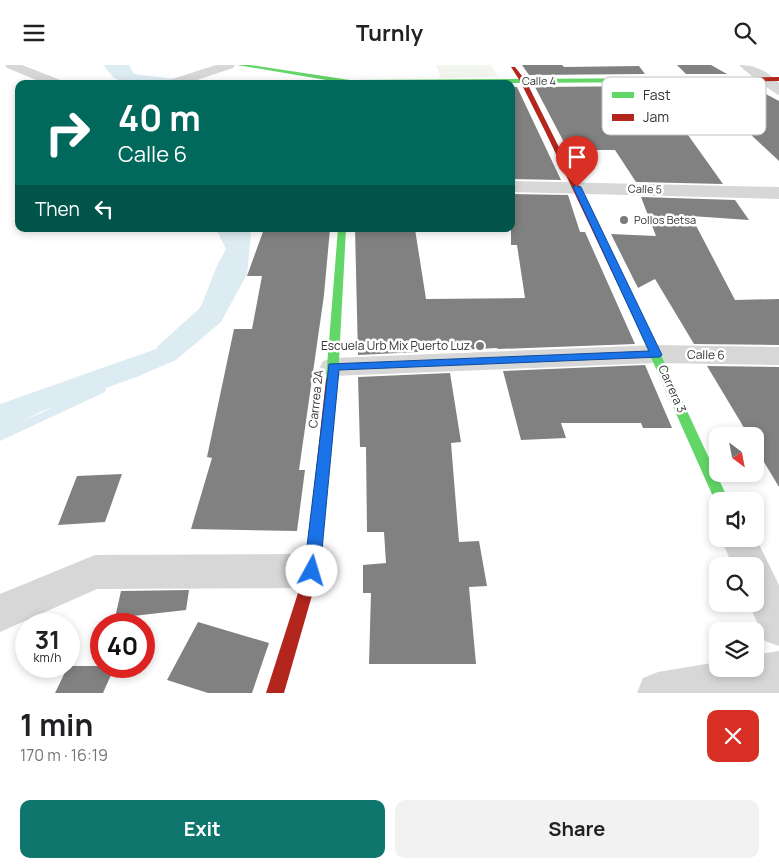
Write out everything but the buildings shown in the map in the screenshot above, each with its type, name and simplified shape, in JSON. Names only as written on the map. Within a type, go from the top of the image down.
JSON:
[{"type":"street","points":[[11,65],[48,80]]},
{"type":"street","points":[[182,80],[229,65]]},
{"type":"street","name":"Calle 4","points":[[240,65],[332,80]]},
{"type":"street","name":"Carrera 3","points":[[510,65],[523,81],[577,187],[718,492]]},
{"type":"street","points":[[745,65],[773,79],[779,91]]},
{"type":"street","name":"Calle 4","points":[[515,81],[602,80]]},
{"type":"street","name":"Calle 5","points":[[515,186],[779,193]]},
{"type":"street","name":"Carrrea 2A","points":[[275,693],[312,571],[333,367],[342,232]]},
{"type":"street","name":"Calle 6","points":[[333,367],[656,355],[779,356]]},
{"type":"street","points":[[0,613],[95,572],[312,571]]},
{"type":"street","points":[[764,594],[779,627]]},
{"type":"street","points":[[658,693],[779,672]]},
{"type":"shaded area","points":[[103,65],[129,65],[134,74],[183,80],[119,80],[114,78]]},
{"type":"shaded area","points":[[436,65],[490,65],[498,76],[441,78]]},
{"type":"shaded area","points":[[218,232],[249,232],[251,234],[247,274],[221,322],[176,360],[139,376],[40,412],[0,434],[0,404],[156,349],[188,328],[202,304],[216,268],[226,249]]},
{"type":"waterway","points":[[162,347],[203,310]]},
{"type":"waterway","points":[[0,437],[101,389]]},
{"type":"traffic: fast","points":[[240,65],[337,80]]},
{"type":"traffic: fast","points":[[515,81],[602,80]]},
{"type":"traffic: fast","points":[[332,379],[342,232]]},
{"type":"traffic: fast","points":[[634,308],[718,492]]},
{"type":"traffic: jam","points":[[513,68],[523,81],[634,308]]},
{"type":"traffic: jam","points":[[766,79],[779,79]]},
{"type":"traffic: jam","points":[[275,693],[312,571],[332,379]]},
{"type":"place","name":"Pollos Betsa","points":[[624,220]]},
{"type":"place","name":"Escuela Urb Mix Puerto Luz","points":[[480,346]]},
{"type":"route","points":[[312,571],[333,367],[656,355],[577,187]]}]
